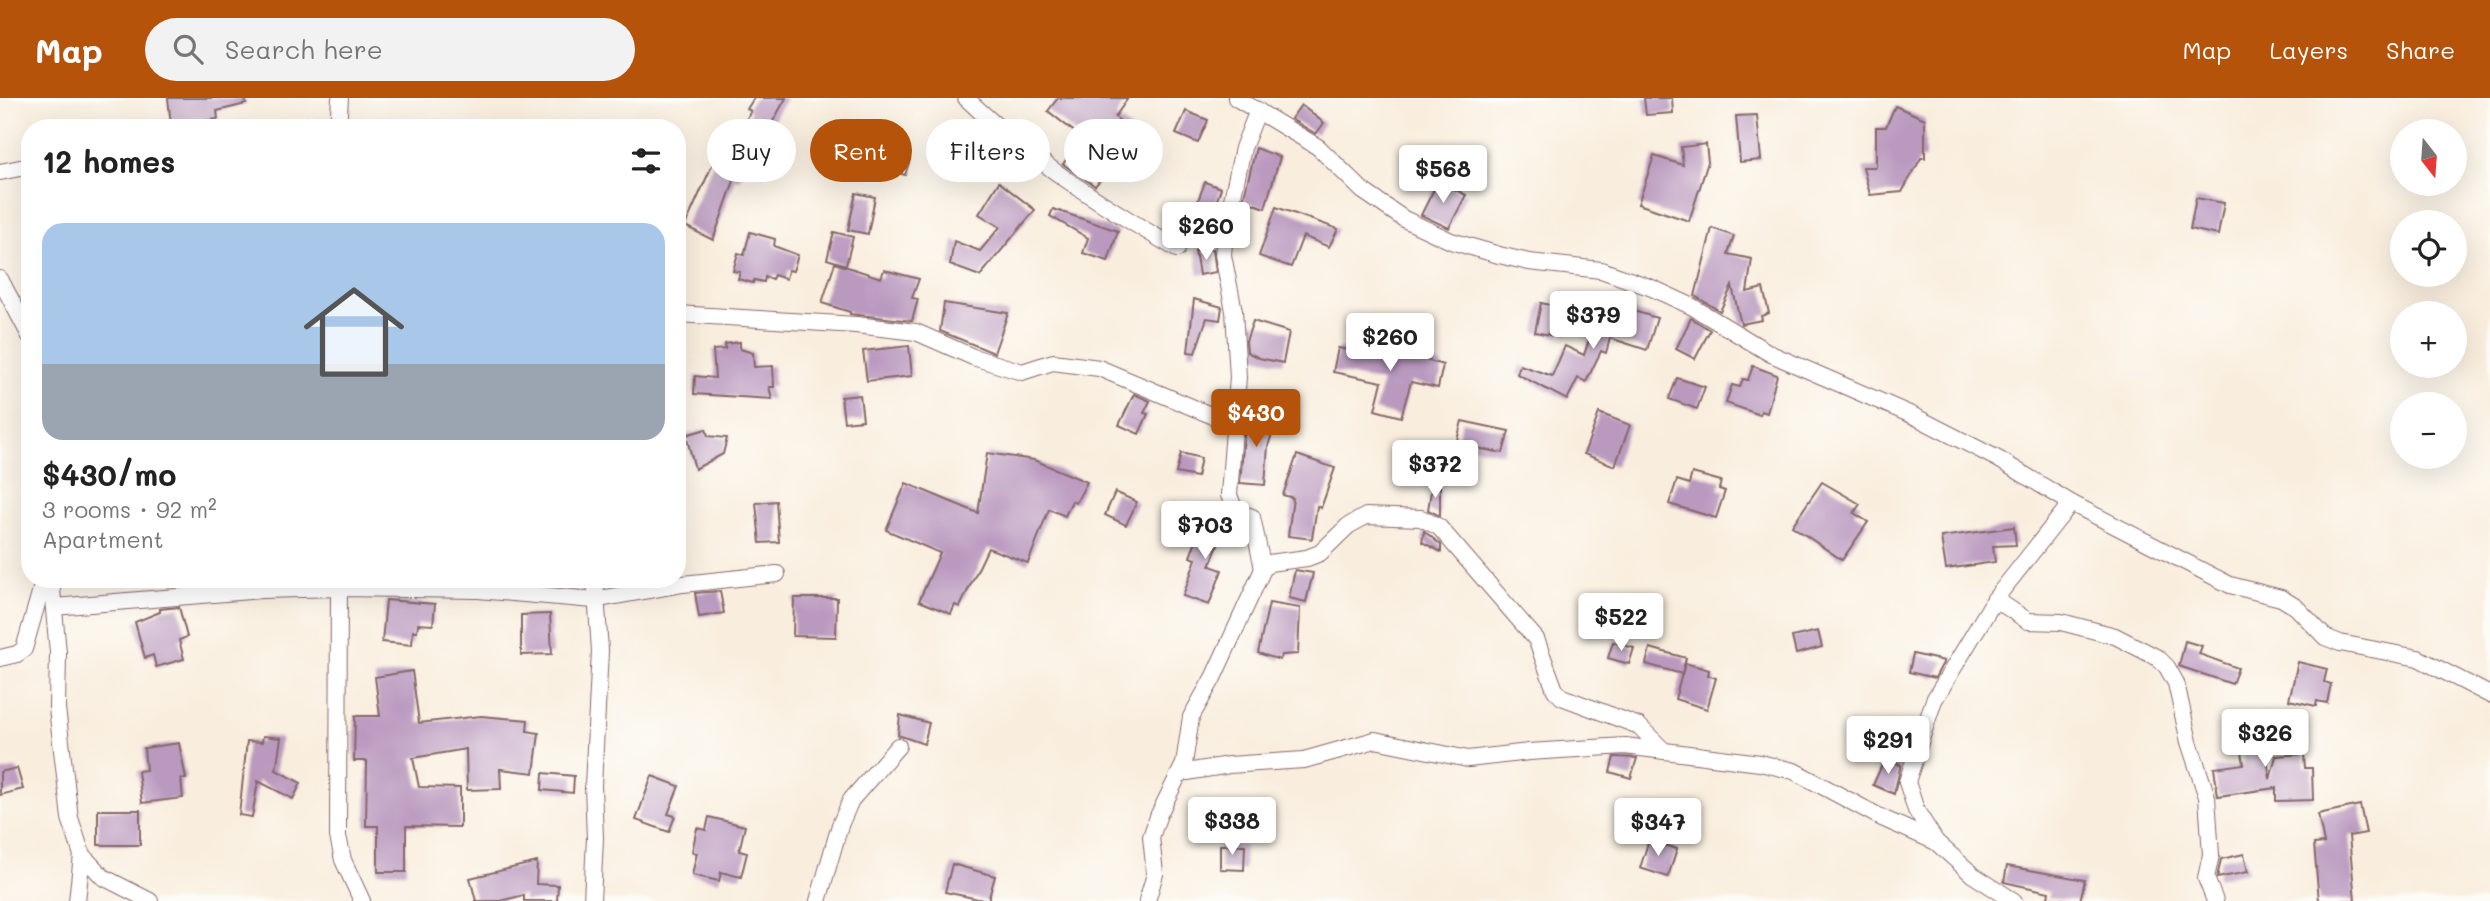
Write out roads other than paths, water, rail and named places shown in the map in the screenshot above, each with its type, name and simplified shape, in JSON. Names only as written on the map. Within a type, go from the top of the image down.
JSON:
[{"type":"street","points":[[338,119],[340,98]]},
{"type":"street","points":[[966,98],[1049,168],[1087,196],[1177,249]]},
{"type":"street","points":[[1236,98],[1318,147],[1363,191],[1404,219],[1451,241],[1499,255],[1529,262],[1601,270],[1652,288],[1691,306],[1771,354],[1913,416],[1998,459],[2071,503],[2230,585],[2281,598],[2296,607],[2325,637],[2340,643],[2418,658],[2490,695]]},
{"type":"street","points":[[1258,110],[1243,148],[1223,255],[1234,311],[1237,360],[1229,495],[1236,511],[1251,517],[1263,569]]},
{"type":"street","points":[[0,172],[21,168]]},
{"type":"street","points":[[0,279],[21,319]]},
{"type":"street","points":[[686,315],[856,325],[916,332],[973,357],[1022,372],[1053,362],[1100,368],[1232,424]]},
{"type":"street","points":[[2014,901],[1973,875],[1936,842],[1916,810],[1908,782],[1934,699],[1995,599],[2071,503]]},
{"type":"street","points":[[1147,901],[1154,874],[1151,837],[1153,828],[1181,773],[1191,717],[1213,678],[1263,569],[1269,563],[1307,558],[1320,553],[1348,526],[1366,516],[1427,519],[1457,545],[1536,639],[1555,690],[1562,697],[1639,726],[1664,751]]},
{"type":"street","points":[[686,584],[777,574]]},
{"type":"street","points":[[0,657],[17,654],[24,649],[41,588]]},
{"type":"street","points":[[52,588],[61,765],[70,818],[82,855],[77,901]]},
{"type":"street","points":[[54,607],[284,588]]},
{"type":"street","points":[[339,588],[338,836],[343,860],[362,901]]},
{"type":"street","points":[[438,588],[594,600],[661,588]]},
{"type":"street","points":[[592,901],[595,838],[593,786],[600,651],[595,588]]},
{"type":"street","points":[[1995,599],[2028,621],[2061,622],[2115,636],[2158,658],[2166,667],[2176,683],[2189,742],[2207,797],[2211,855],[2206,878],[2215,901]]},
{"type":"street","points":[[1181,773],[1229,765],[1304,760],[1375,740],[1468,760],[1595,746],[1664,751],[1760,763],[1794,771],[1882,818],[1936,842]]},
{"type":"street","points":[[818,901],[840,825],[851,800],[898,746]]},
{"type":"street","points":[[82,855],[103,877],[150,901]]}]
